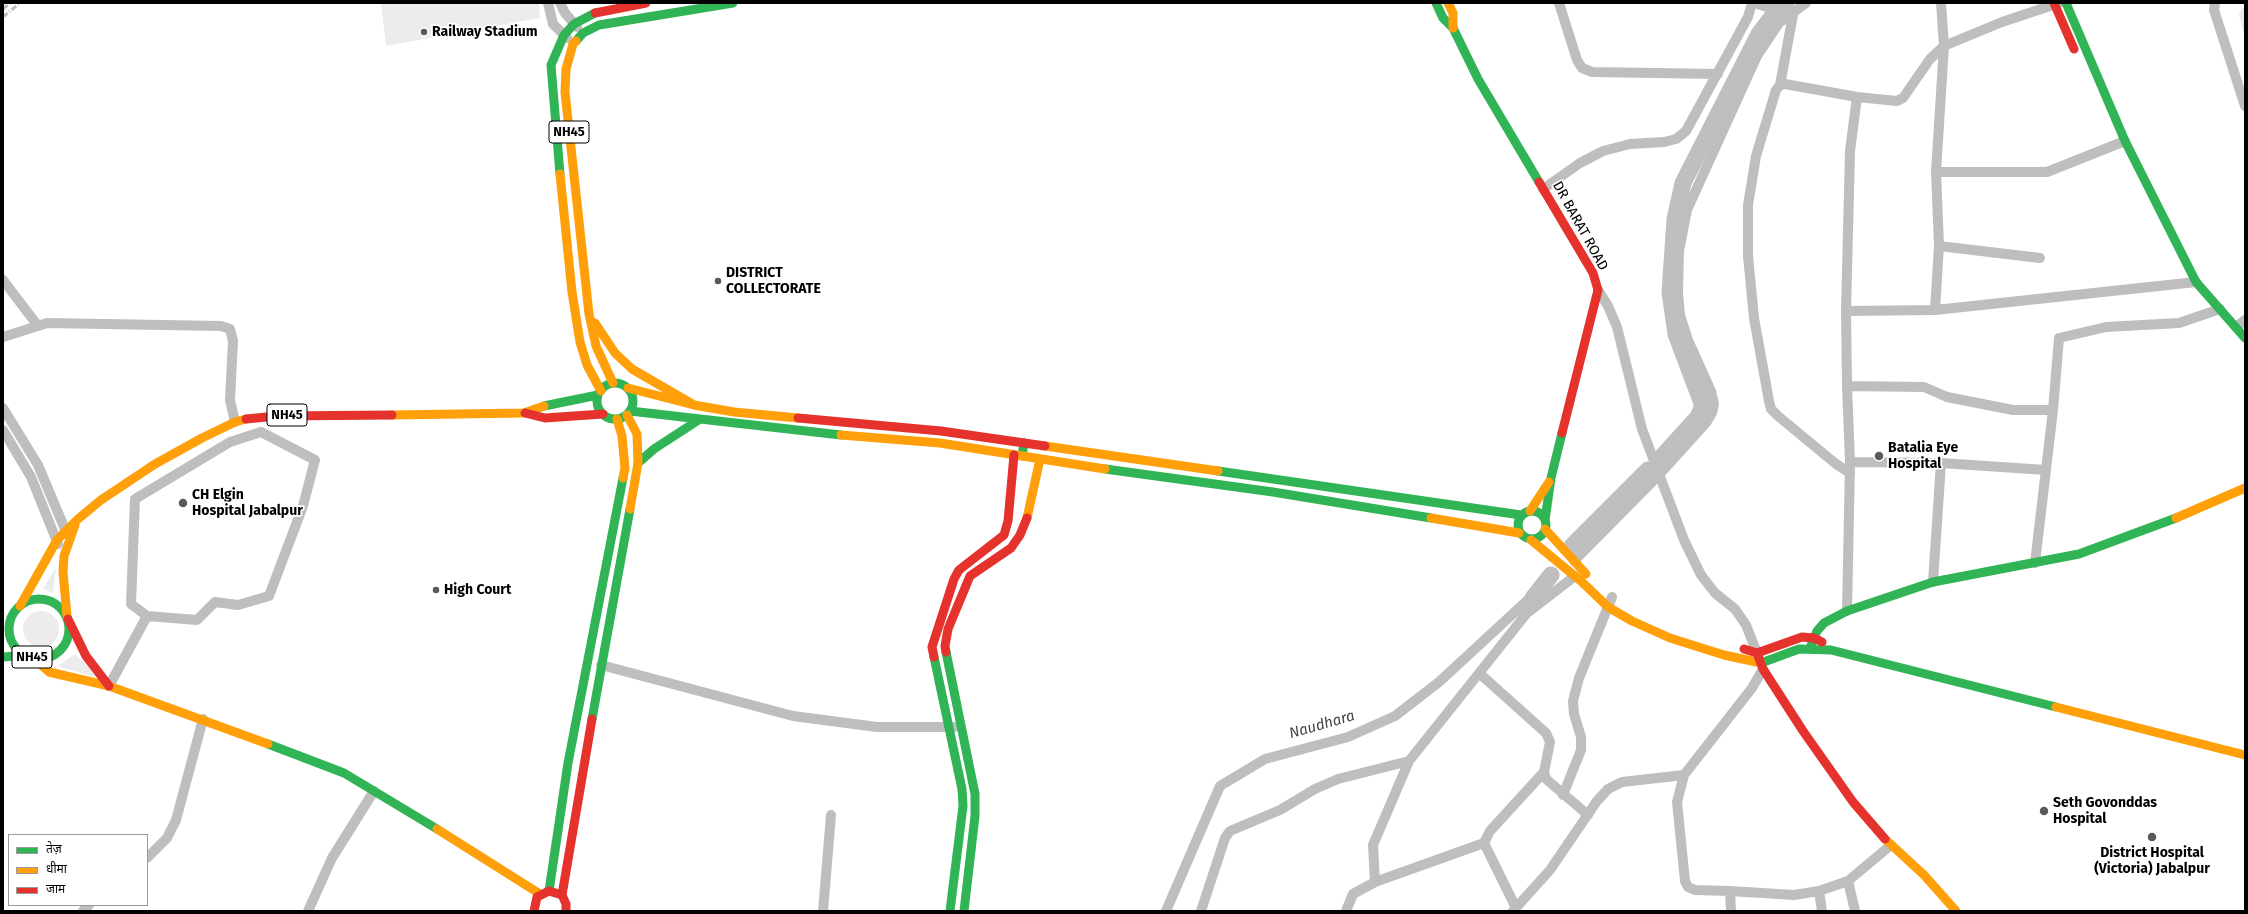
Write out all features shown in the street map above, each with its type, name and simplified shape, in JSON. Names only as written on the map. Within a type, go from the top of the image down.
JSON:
[{"type":"main road","name":"NH45","points":[[603,414],[598,406],[600,393],[587,365],[580,342],[572,292],[553,112],[551,65],[555,52],[564,35],[574,24],[593,13],[648,3]]},
{"type":"main road","name":"NH45","points":[[29,656],[15,645],[6,626],[20,606],[57,540],[78,519],[123,484],[155,464],[235,422],[256,417],[277,416],[524,412],[600,393],[614,383],[596,346],[588,314],[565,92],[566,69],[573,44],[583,33],[599,25],[625,19],[733,3]]},
{"type":"main road","name":"DR BARAT ROAD","points":[[1436,3],[1443,18],[1453,28],[1478,80],[1593,273],[1598,290],[1551,478],[1545,525]]},
{"type":"main road","name":"DR BARAT ROAD","points":[[1448,3],[1453,13],[1453,28]]},
{"type":"main road","points":[[2066,3],[2125,141],[2196,282],[2245,338]]},
{"type":"main road","points":[[2056,4],[2074,48]]},
{"type":"main road","points":[[588,314],[615,353],[632,369],[653,384],[694,406]]},
{"type":"main road","points":[[614,383],[694,406],[734,412],[941,431],[1525,513],[1539,513],[1545,525],[1574,561],[1616,599]]},
{"type":"main road","points":[[568,910],[562,895],[601,665],[638,463],[637,434],[629,413],[634,402],[628,388]]},
{"type":"main road","name":"NH45","points":[[524,412],[546,418],[603,414],[618,419]]},
{"type":"main road","points":[[534,911],[535,901],[545,892],[568,763],[625,468],[622,436],[618,419],[629,413],[700,419],[784,430],[940,443],[1040,459],[1273,492],[1519,533],[1526,539],[1531,540],[1575,576],[1608,607],[1632,621],[1670,638],[1724,655],[1762,666],[1810,648],[1831,650],[2245,755]]},
{"type":"main road","points":[[638,463],[654,449],[700,419]]},
{"type":"main road","points":[[950,911],[963,806],[962,789],[932,647],[934,636],[959,570],[1004,535],[1008,521],[1018,455],[1024,443]]},
{"type":"main road","points":[[964,911],[975,816],[975,794],[964,727],[947,662],[945,646],[948,629],[970,576],[1011,548],[1020,535],[1027,518],[1040,459]]},
{"type":"main road","name":"DR BARAT ROAD","points":[[1525,513],[1551,478]]},
{"type":"main road","points":[[1810,648],[1814,638],[1824,623],[1847,611],[1933,582],[2079,554],[2147,530],[2245,488]]},
{"type":"main road","points":[[1519,533],[1517,524],[1525,513]]},
{"type":"main road","name":"NH45","points":[[3,658],[29,656],[46,657],[59,651],[67,639],[67,617],[63,572],[64,556],[78,519]]},
{"type":"main road","points":[[1531,540],[1540,537],[1545,525]]},
{"type":"main road","points":[[20,606],[32,600],[47,600],[59,607],[67,617],[86,656],[109,686]]},
{"type":"main road","points":[[1631,609],[1666,626]]},
{"type":"main road","points":[[1735,647],[1757,653],[1791,639],[1802,637],[1814,638],[1831,650]]},
{"type":"main road","points":[[1757,653],[1762,666],[1803,732],[1853,802],[1891,845],[1924,875],[1956,911]]},
{"type":"main road","points":[[29,656],[49,672],[109,686],[203,719],[344,773],[545,892],[562,895]]},
{"type":"street","points":[[548,3],[553,24],[573,44]]},
{"type":"street","points":[[560,3],[565,13],[583,33]]},
{"type":"street","points":[[1559,3],[1577,60],[1582,68],[1592,72],[1718,74]]},
{"type":"street","points":[[1543,189],[1580,163],[1603,151],[1630,144],[1664,142],[1676,139],[1686,131],[1748,18],[1753,3],[1793,14]]},
{"type":"street","points":[[1574,561],[1658,476],[1706,423],[1712,414],[1714,404],[1711,391],[1688,340],[1680,315],[1678,293],[1679,251],[1687,210],[1757,56],[1779,23],[1806,3]]},
{"type":"street","points":[[1935,310],[1938,246],[1936,172],[1944,46],[1941,3]]},
{"type":"street","points":[[2215,3],[2214,10],[2245,106]]},
{"type":"street","points":[[1780,85],[1785,84],[1891,102],[1903,98],[1930,59],[1944,46],[2002,22],[2056,4]]},
{"type":"street","points":[[1793,14],[1780,85],[1776,90],[1771,104],[1756,156],[1748,205],[1748,256],[1754,318],[1772,409],[1839,467],[1850,473]]},
{"type":"street","points":[[1847,611],[1850,462],[1846,310],[1850,151],[1857,97]]},
{"type":"street","points":[[1936,172],[2047,172],[2125,141]]},
{"type":"street","points":[[1938,246],[2040,258]]},
{"type":"street","points":[[3,280],[38,326]]},
{"type":"street","points":[[1846,310],[1935,310],[2196,282]]},
{"type":"street","points":[[1598,290],[1608,306],[1617,327],[1642,429],[1658,476],[1701,575],[1715,593],[1735,609],[1746,625],[1757,653]]},
{"type":"street","points":[[2035,563],[2053,410],[2059,338],[2106,327],[2179,323],[2220,309]]},
{"type":"street","points":[[2236,327],[2245,320]]},
{"type":"street","points":[[3,337],[38,326],[55,323],[221,326],[230,329],[233,341],[230,400],[235,422]]},
{"type":"street","points":[[1847,386],[1924,387],[1947,397],[2013,410],[2053,410]]},
{"type":"street","points":[[3,408],[38,466],[66,530],[69,541]]},
{"type":"street","points":[[3,430],[31,478],[64,556]]},
{"type":"street","points":[[261,432],[315,460],[303,506],[269,596],[238,605],[215,602],[197,620],[147,616],[131,604],[135,499],[230,442],[261,432]]},
{"type":"street","points":[[1850,462],[1941,463],[2046,470]]},
{"type":"street","points":[[1933,582],[1941,463]]},
{"type":"street","points":[[1375,882],[1373,845],[1409,761],[1527,613],[1575,576]]},
{"type":"street","points":[[1166,911],[1220,786],[1265,759],[1348,737],[1395,716],[1439,682],[1530,598],[1547,597]]},
{"type":"street","points":[[1563,795],[1581,750],[1581,736],[1574,714],[1573,701],[1579,678],[1608,607],[1616,599]]},
{"type":"street","points":[[109,686],[147,616]]},
{"type":"street","points":[[601,665],[793,716],[877,727],[964,727]]},
{"type":"street","points":[[1762,666],[1752,688],[1684,775],[1677,802],[1685,880],[1688,887],[1695,890],[1794,895],[1819,891],[1848,881],[1891,845]]},
{"type":"street","points":[[1479,673],[1546,733],[1550,742],[1544,772],[1546,779],[1588,815]]},
{"type":"street","points":[[148,857],[167,838],[176,820],[203,719]]},
{"type":"street","points":[[1201,911],[1225,838],[1230,831],[1243,824],[1254,822],[1280,810],[1315,789],[1338,779],[1409,761]]},
{"type":"street","points":[[1346,911],[1353,894],[1375,882],[1484,843],[1490,831],[1544,772]]},
{"type":"street","points":[[1484,843],[1514,910],[1550,870],[1608,788],[1622,782],[1684,775]]},
{"type":"street","points":[[308,911],[332,858],[374,791]]},
{"type":"street","points":[[823,911],[831,815]]},
{"type":"street","points":[[1848,881],[1855,911]]},
{"type":"street","points":[[1730,891],[1731,911]]},
{"type":"street","points":[[1819,891],[1822,911]]},
{"type":"shaded area","name":"Railway Stadium","points":[[381,3],[539,3],[540,18],[386,46]]},
{"type":"shaded area","points":[[2245,7],[2245,39],[2239,15],[2241,9]]},
{"type":"shaded area","points":[[56,567],[53,593],[43,589]]},
{"type":"shaded area","points":[[45,611],[54,616],[58,622],[58,636],[54,642],[45,647],[37,647],[28,642],[24,636],[23,625],[28,616],[34,612]]},
{"type":"shaded area","points":[[75,654],[96,674],[94,677],[58,666]]},
{"type":"waterway","points":[[1660,459],[1698,417],[1703,406],[1676,334],[1670,292],[1675,219],[1683,183],[1759,34],[1774,14],[1786,3]]},
{"type":"waterway","points":[[1572,546],[1648,470]]},
{"type":"waterway","points":[[1533,598],[1551,575]]},
{"type":"railway","points":[[3,9],[10,3]]},
{"type":"railway","points":[[3,17],[20,3]]},
{"type":"traffic: fast","points":[[576,41],[583,33],[599,25],[733,3]]},
{"type":"traffic: fast","points":[[1436,3],[1443,18],[1453,28],[1478,79],[1539,182]]},
{"type":"traffic: fast","points":[[2066,3],[2125,141],[2196,282],[2245,338]]},
{"type":"traffic: fast","points":[[560,174],[551,65],[564,35],[574,24],[595,13]]},
{"type":"traffic: fast","points":[[615,383],[628,388],[633,401],[628,414],[615,419],[602,414],[597,401],[602,388],[615,383]]},
{"type":"traffic: fast","points":[[544,406],[598,395]]},
{"type":"traffic: fast","points":[[630,411],[841,435]]},
{"type":"traffic: fast","points":[[638,463],[654,449],[700,419]]},
{"type":"traffic: fast","points":[[1545,520],[1551,478],[1562,433]]},
{"type":"traffic: fast","points":[[1022,456],[1024,443]]},
{"type":"traffic: fast","points":[[1105,469],[1273,492],[1431,518]]},
{"type":"traffic: fast","points":[[1218,471],[1521,515]]},
{"type":"traffic: fast","points":[[549,891],[568,763],[623,478]]},
{"type":"traffic: fast","points":[[592,719],[630,509]]},
{"type":"traffic: fast","points":[[1532,511],[1542,515],[1546,525],[1542,535],[1532,539],[1522,535],[1518,525],[1522,515],[1532,511]]},
{"type":"traffic: fast","points":[[1810,648],[1817,631],[1824,623],[1847,611],[1933,582],[2079,554],[2176,518]]},
{"type":"traffic: fast","points":[[39,599],[55,604],[60,608],[64,613],[69,629],[64,645],[60,650],[55,654],[39,659],[23,654],[18,650],[14,645],[9,629],[14,613],[18,608],[23,604],[39,599]]},
{"type":"traffic: fast","points":[[1761,663],[1799,649],[1831,650],[2056,707]]},
{"type":"traffic: fast","points":[[946,652],[975,794],[975,816],[964,911]]},
{"type":"traffic: fast","points":[[3,657],[26,655]]},
{"type":"traffic: fast","points":[[934,657],[962,789],[963,806],[950,911]]},
{"type":"traffic: fast","points":[[268,744],[344,773],[437,829]]},
{"type":"traffic: slow","points":[[1448,3],[1453,13],[1453,28]]},
{"type":"traffic: slow","points":[[576,41],[573,44],[566,69],[565,92],[589,314],[596,346],[613,383]]},
{"type":"traffic: slow","points":[[560,174],[572,292],[580,342],[587,365],[601,391]]},
{"type":"traffic: slow","points":[[595,323],[615,353],[632,369],[694,405]]},
{"type":"traffic: slow","points":[[628,388],[694,405],[734,412],[798,418]]},
{"type":"traffic: slow","points":[[392,415],[524,413],[544,406]]},
{"type":"traffic: slow","points":[[627,415],[637,434],[638,463],[630,509]]},
{"type":"traffic: slow","points":[[20,606],[57,540],[78,519],[101,500],[155,464],[202,438],[235,422],[246,419]]},
{"type":"traffic: slow","points":[[617,419],[622,436],[625,468],[623,478]]},
{"type":"traffic: slow","points":[[841,435],[940,443],[1105,469]]},
{"type":"traffic: slow","points":[[1045,446],[1218,471]]},
{"type":"traffic: slow","points":[[1027,518],[1040,459]]},
{"type":"traffic: slow","points":[[1530,511],[1549,482]]},
{"type":"traffic: slow","points":[[2176,518],[2245,488]]},
{"type":"traffic: slow","points":[[1431,518],[1519,533]]},
{"type":"traffic: slow","points":[[67,616],[63,572],[64,556],[75,525]]},
{"type":"traffic: slow","points":[[1545,529],[1586,574]]},
{"type":"traffic: slow","points":[[1531,540],[1582,582],[1608,607],[1632,621],[1670,638],[1724,655],[1761,663]]},
{"type":"traffic: slow","points":[[32,657],[49,672],[109,686],[268,744]]},
{"type":"traffic: slow","points":[[2056,707],[2245,755]]},
{"type":"traffic: slow","points":[[437,829],[540,894]]},
{"type":"traffic: slow","points":[[1885,839],[1924,875],[1956,911]]},
{"type":"traffic: jam","points":[[595,13],[646,3]]},
{"type":"traffic: jam","points":[[2054,3],[2074,49]]},
{"type":"traffic: jam","points":[[1539,182],[1593,273],[1598,290],[1562,433]]},
{"type":"traffic: jam","points":[[525,413],[545,418],[603,414]]},
{"type":"traffic: jam","points":[[246,419],[277,416],[392,415]]},
{"type":"traffic: jam","points":[[798,418],[941,431],[1045,446]]},
{"type":"traffic: jam","points":[[934,657],[932,647],[954,579],[959,570],[1004,535],[1008,521],[1014,455]]},
{"type":"traffic: jam","points":[[946,652],[945,646],[948,629],[970,576],[1011,548],[1020,535],[1027,518]]},
{"type":"traffic: jam","points":[[68,619],[86,656],[109,686]]},
{"type":"traffic: jam","points":[[1744,649],[1757,653],[1802,637],[1814,638],[1822,642]]},
{"type":"traffic: jam","points":[[1757,653],[1763,669],[1803,731],[1853,802],[1885,839]]},
{"type":"traffic: jam","points":[[562,895],[592,719]]},
{"type":"traffic: jam","points":[[534,911],[537,897],[549,891],[562,895],[566,904],[566,911]]},
{"type":"place","name":"Railway Stadium","points":[[424,32]]},
{"type":"place","name":"DISTRICT COLLECTORATE","points":[[718,281]]},
{"type":"place","name":"Batalia Eye Hospital","points":[[1879,456]]},
{"type":"place","name":"CH Elgin Hospital Jabalpur","points":[[183,503]]},
{"type":"place","name":"High Court","points":[[436,590]]},
{"type":"place","name":"Seth Govonddas Hospital","points":[[2044,811]]},
{"type":"place","name":"District Hospital (Victoria) Jabalpur","points":[[2152,837]]},
{"type":"water label","name":"Naudhara","points":[[1322,725]]}]
